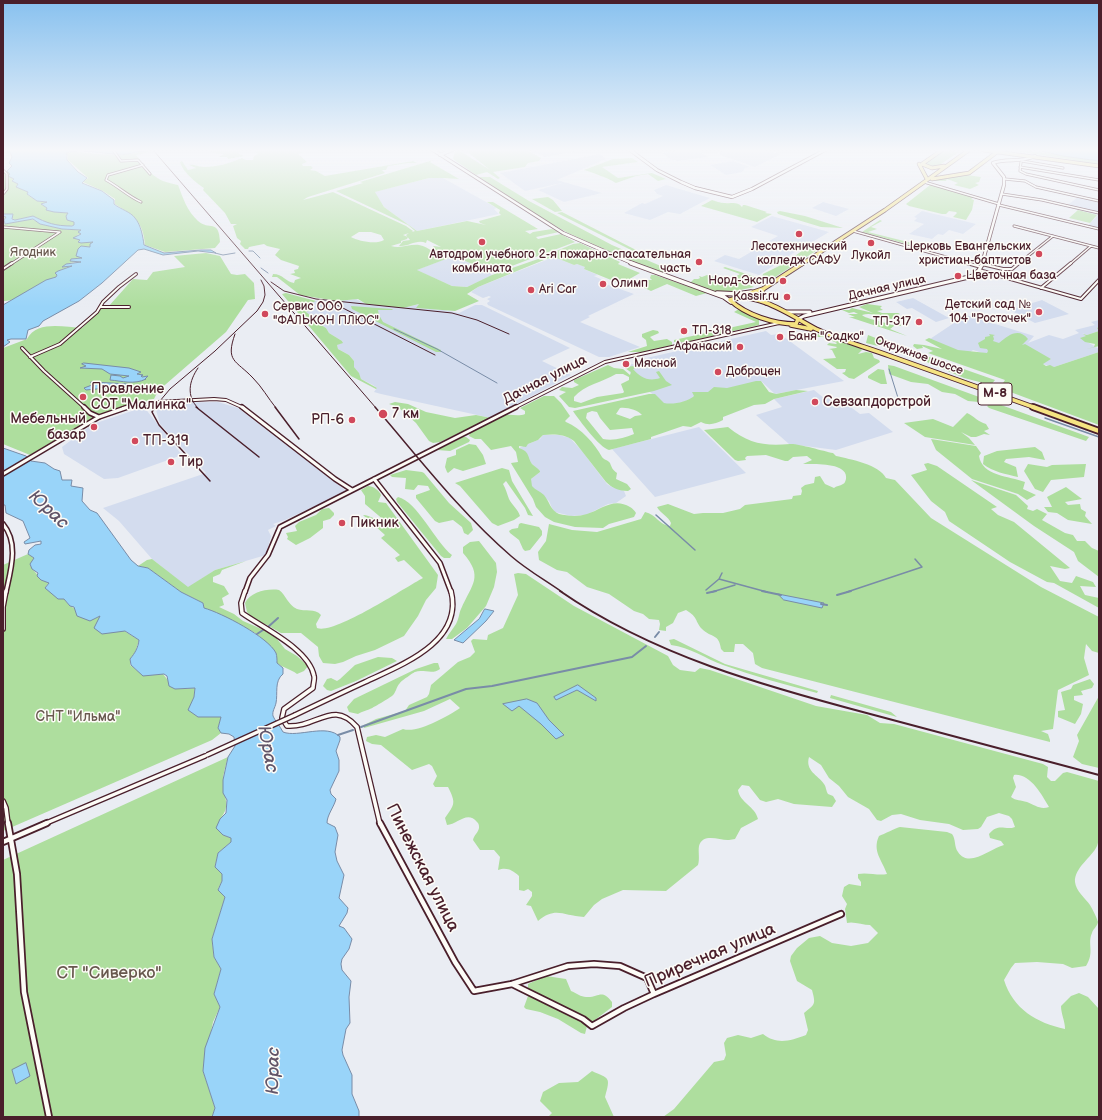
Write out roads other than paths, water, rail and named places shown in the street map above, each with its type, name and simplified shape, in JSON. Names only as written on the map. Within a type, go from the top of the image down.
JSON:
[{"type":"main road","name":"Окружное шоссе","points":[[515,202],[563,233],[604,252],[651,271],[724,297],[763,318],[823,332]]},
{"type":"main road","points":[[731,302],[731,299],[763,289],[897,202]]},
{"type":"main road","points":[[711,292],[738,294],[763,289]]},
{"type":"main road","points":[[763,289],[761,296],[769,305]]},
{"type":"main road","name":"Окружное шоссе","points":[[711,292],[740,297],[769,305],[787,312],[806,325],[823,332],[1099,431]]},
{"type":"main road","points":[[788,324],[796,324],[798,319]]},
{"type":"street","points":[[993,202],[1099,229]]},
{"type":"street","points":[[1052,202],[1099,213]]},
{"type":"street","name":"Дачная улица","points":[[798,319],[804,316],[973,276],[979,270],[981,265],[999,204]]},
{"type":"street","points":[[1014,226],[1099,248]]},
{"type":"street","points":[[3,227],[60,232],[3,269]]},
{"type":"street","points":[[853,231],[981,265],[1003,269],[1012,269],[1053,236]]},
{"type":"street","points":[[1041,288],[1091,246]]},
{"type":"street","points":[[979,270],[1081,299],[1099,280]]},
{"type":"street","points":[[30,357],[60,344],[80,328],[101,307],[103,302],[119,287],[136,274]]},
{"type":"street","points":[[101,307],[129,307]]},
{"type":"street","name":"Дачная улица","points":[[787,312],[798,313],[828,311]]},
{"type":"street","points":[[760,326],[764,323],[765,320],[763,318]]},
{"type":"street","name":"Дачная улица","points":[[357,727],[352,719],[342,714],[334,714],[302,727],[293,728],[287,726],[282,718],[284,709],[313,688],[315,683],[314,674],[310,664],[297,652],[280,637],[249,619],[242,613],[240,608],[250,578],[268,555],[280,527],[605,362],[760,326],[781,323]]},
{"type":"street","points":[[22,348],[90,413],[99,417]]},
{"type":"street","points":[[3,474],[99,417],[124,408],[151,402],[226,400],[239,405],[256,417],[335,479],[352,490]]},
{"type":"street","points":[[3,842],[206,756],[416,658],[432,645],[447,627],[452,615],[454,596],[447,576],[440,563],[374,480]]},
{"type":"street","points":[[3,524],[7,528],[12,541],[10,573],[3,608],[3,629]]},
{"type":"street","name":"Пинежская улица","points":[[357,727],[377,816],[381,826],[455,962],[474,991],[512,984]]},
{"type":"street","points":[[3,801],[8,810],[6,819],[12,838],[18,881],[24,992],[34,1051],[49,1117]]},
{"type":"street","name":"Приречная улица","points":[[512,984],[582,1019],[592,1026],[624,1008],[654,994],[841,914]]},
{"type":"street","points":[[512,984],[568,966],[594,964],[620,966],[647,978],[654,994]]},
{"type":"water","points":[[46,202],[114,202],[114,204],[135,218],[140,228],[144,245],[164,253],[211,250],[216,253],[198,251],[163,255],[144,249],[138,250],[102,283],[79,301],[43,321],[39,326],[28,330],[26,339],[7,340],[10,342],[3,347],[3,305],[46,280],[56,277],[57,275],[55,273],[58,271],[72,266],[62,267],[66,264],[81,262],[70,261],[71,259],[82,258],[76,256],[78,249],[81,246],[90,247],[90,244],[93,242],[81,243],[78,242],[80,240],[73,238],[81,234],[78,232],[81,230],[62,229],[40,224],[33,219],[5,224],[4,220],[6,217],[3,216],[3,214],[13,214],[12,219],[15,220],[33,216],[56,225],[74,225],[74,222],[67,220],[66,216],[68,213],[46,210],[47,208],[41,204]]},
{"type":"water","points":[[82,364],[129,368],[141,372],[137,374],[143,375],[141,376],[142,377],[148,376],[146,379],[137,382],[110,380],[111,375],[120,376],[123,378],[129,376],[110,374],[102,369],[80,368],[86,366]]},
{"type":"water","points":[[91,382],[128,384],[127,386],[86,390],[84,388],[92,385]]},
{"type":"water","name":"Юрас","points":[[3,448],[26,456],[31,461],[45,463],[60,471],[62,480],[72,480],[71,486],[83,488],[82,501],[90,510],[97,513],[131,560],[138,566],[148,568],[181,592],[203,603],[204,608],[244,626],[264,640],[271,647],[276,653],[277,663],[283,668],[283,674],[278,680],[277,684],[276,703],[273,716],[283,732],[296,733],[328,731],[340,737],[336,751],[339,760],[339,771],[330,790],[331,794],[336,799],[327,823],[335,827],[338,835],[335,852],[337,861],[344,875],[339,898],[348,908],[347,913],[339,926],[344,928],[352,939],[349,949],[342,959],[341,964],[342,970],[351,981],[349,997],[350,1023],[346,1029],[342,1050],[352,1075],[352,1094],[359,1111],[359,1117],[212,1117],[215,1108],[203,1071],[205,1048],[220,1007],[214,994],[221,969],[214,957],[212,939],[225,897],[218,890],[222,881],[222,874],[215,867],[218,853],[231,842],[231,838],[223,835],[216,828],[220,819],[226,813],[227,800],[223,793],[223,780],[228,757],[235,746],[234,737],[229,734],[221,733],[218,728],[221,717],[198,717],[188,710],[194,697],[195,688],[175,689],[169,686],[167,676],[164,674],[143,676],[131,665],[130,659],[138,646],[139,640],[125,631],[102,634],[94,628],[100,616],[90,621],[77,616],[74,607],[70,606],[64,599],[58,599],[45,588],[49,583],[41,580],[37,576],[38,573],[32,569],[30,564],[34,558],[28,554],[29,550],[35,545],[41,544],[41,541],[25,544],[24,542],[30,538],[23,521],[6,513],[5,505],[3,505]]},
{"type":"water","points":[[778,594],[824,603],[822,608],[784,600]]},
{"type":"water","points":[[485,609],[494,611],[486,621],[463,643],[454,640],[479,619]]},
{"type":"water","points":[[578,685],[596,698],[596,701],[577,690],[556,700],[554,697]]},
{"type":"water","points":[[527,699],[537,703],[549,720],[564,735],[556,739],[541,724],[519,706],[512,711],[503,704]]},
{"type":"water","points":[[26,1063],[30,1076],[16,1084],[12,1070]]},
{"type":"waterway","points":[[249,251],[253,251],[260,258]]},
{"type":"waterway","points":[[215,253],[223,255],[235,253]]},
{"type":"waterway","points":[[261,268],[268,273]]},
{"type":"waterway","points":[[394,329],[437,349],[497,383]]},
{"type":"waterway","points":[[889,369],[899,401]]},
{"type":"waterway","points":[[1045,418],[1099,437]]},
{"type":"waterway","points":[[656,515],[695,550]]},
{"type":"waterway","points":[[847,592],[922,567],[915,559]]},
{"type":"waterway","points":[[719,579],[722,573]]},
{"type":"waterway","points":[[706,590],[719,579]]},
{"type":"waterway","points":[[719,579],[767,592]]},
{"type":"waterway","points":[[713,592],[735,585]]},
{"type":"waterway","points":[[762,591],[781,595]]},
{"type":"waterway","points":[[837,595],[851,591]]},
{"type":"waterway","points":[[707,593],[713,592]]},
{"type":"waterway","points":[[821,604],[827,605]]},
{"type":"waterway","points":[[268,627],[278,618]]},
{"type":"waterway","points":[[257,634],[263,630]]},
{"type":"waterway","points":[[655,637],[659,632]]},
{"type":"waterway","points":[[361,727],[466,689],[492,686],[632,657],[646,646]]},
{"type":"waterway","points":[[338,735],[353,730]]},
{"type":"railway","points":[[198,202],[376,408]]},
{"type":"railway","points":[[154,408],[170,389],[215,351],[257,311],[263,302],[265,295],[264,286],[261,280]]},
{"type":"railway","points":[[271,282],[284,291],[316,299],[452,313],[477,320],[509,334]]},
{"type":"railway","points":[[335,304],[435,355]]},
{"type":"railway","points":[[235,334],[231,350],[234,360],[256,381],[276,408]]},
{"type":"railway","points":[[198,368],[191,383],[190,393],[198,408]]},
{"type":"railway","points":[[155,407],[152,412],[159,425],[210,481]]},
{"type":"railway","points":[[196,407],[259,457]]},
{"type":"railway","points":[[275,407],[299,439]]},
{"type":"railway","points":[[375,407],[475,522],[523,566],[562,592]]},
{"type":"railway","points":[[560,591],[596,614],[633,634],[672,651],[751,680],[792,693],[1099,775]]},
{"type":"place","name":"Лесотехнический колледж САФУ","points":[[799,234]]},
{"type":"place","name":"Автодром учебного комбината","points":[[482,242]]},
{"type":"place","name":"Лукойл","points":[[871,243]]},
{"type":"place","name":"Церковь Евангельских христиан-баптистов","points":[[1039,254]]},
{"type":"place","name":"2-я пожарно-спасательная часть","points":[[699,262]]},
{"type":"place","name":"Цветочная база","points":[[958,276]]},
{"type":"place","name":"Норд-Экспо","points":[[783,281]]},
{"type":"place","name":"Олимп","points":[[603,284]]},
{"type":"place","name":"Ari Car","points":[[531,290]]},
{"type":"place","name":"Kassir.ru","points":[[787,297]]},
{"type":"place","name":"Детский сад № 104 \"Росточек\"","points":[[1039,312]]},
{"type":"place","name":"Сервис ООО \"ФАЛЬКОН ПЛЮС\"","points":[[265,314]]},
{"type":"place","name":"ТП-317","points":[[919,322]]},
{"type":"place","name":"ТП-318","points":[[684,331]]},
{"type":"place","name":"Баня \"Садко\"","points":[[780,337]]},
{"type":"place","name":"Афанасий","points":[[740,347]]},
{"type":"place","name":"Мясной","points":[[626,364]]},
{"type":"place","name":"Доброцен","points":[[718,372]]},
{"type":"place","name":"Правление СОТ \"Малинка\"","points":[[83,397]]},
{"type":"place","name":"Севзапдорстрой","points":[[815,402]]},
{"type":"place","name":"7 км","points":[[383,414]]},
{"type":"place","name":"РП-6","points":[[352,420]]},
{"type":"place","name":"Мебельный базар","points":[[94,427]]},
{"type":"place","name":"ТП-319","points":[[135,441]]},
{"type":"place","name":"Тир","points":[[171,462]]},
{"type":"place","name":"Пикник","points":[[342,523]]},
{"type":"park label","name":"Ягодник","points":[[33,253]]},
{"type":"park label","name":"СНТ \"Ильма\"","points":[[78,717]]},
{"type":"park label","name":"СТ \"Сиверко\"","points":[[109,974]]}]
